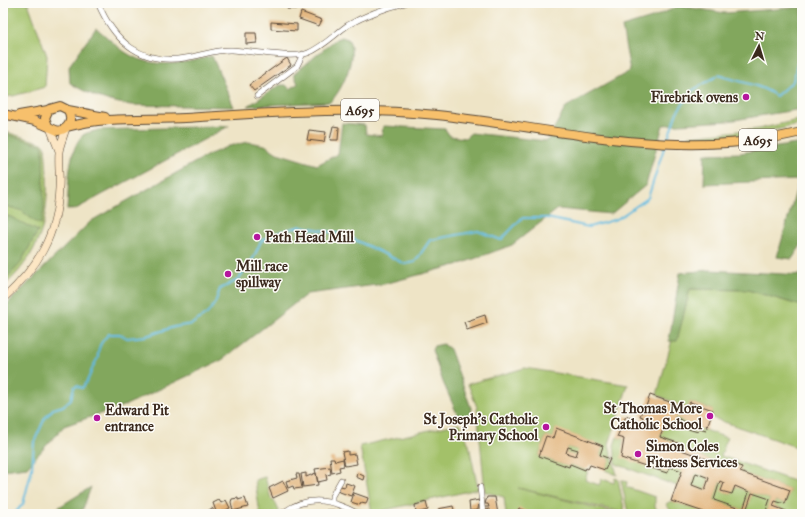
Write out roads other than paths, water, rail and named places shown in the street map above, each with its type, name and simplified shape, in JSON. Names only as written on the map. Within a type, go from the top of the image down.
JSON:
[{"type":"main road","name":"A695","points":[[3,114],[14,115],[48,110],[53,107],[60,106],[68,110],[116,119]]},
{"type":"main road","points":[[48,110],[45,118],[49,127]]},
{"type":"main road","points":[[67,128],[71,119],[68,110]]},
{"type":"main road","name":"A695","points":[[14,115],[58,131],[116,119],[178,118],[366,110],[438,115],[603,140],[679,145],[744,142],[802,132]]},
{"type":"street","points":[[98,3],[118,38],[140,53],[157,58],[176,59],[213,51],[227,50],[303,54],[315,49],[355,22],[405,3]]},
{"type":"street","points":[[257,96],[286,78],[297,66],[303,54]]},
{"type":"street","points":[[49,127],[59,151]]},
{"type":"street","points":[[3,299],[35,264],[44,250],[53,230],[56,218],[59,188],[59,151],[67,128]]},
{"type":"street","points":[[332,502],[332,496],[341,480]]},
{"type":"street","points":[[480,487],[483,514]]},
{"type":"street","points":[[284,512],[294,504],[321,500],[332,502],[358,514]]},
{"type":"waterway","points":[[667,141],[677,112],[693,90],[719,75],[756,86],[776,96],[793,81],[799,57],[802,55]]},
{"type":"waterway","points":[[14,514],[23,504],[32,469],[34,442],[45,418],[53,409],[63,406],[71,399],[74,387],[77,386],[82,388],[85,385],[98,358],[100,344],[106,336],[109,334],[120,334],[127,338],[146,336],[174,327],[192,324],[207,314],[215,303],[220,289],[238,280],[254,257],[261,241],[277,233],[301,226],[345,235],[405,264],[415,262],[430,240],[478,231],[501,240],[522,218],[547,218],[589,227],[617,219],[648,198],[665,145]]},
{"type":"place","name":"Firebrick ovens","points":[[746,97]]},
{"type":"place","name":"Path Head Mill","points":[[257,237]]},
{"type":"place","name":"Mill race spillway","points":[[228,274]]},
{"type":"place","name":"St Thomas More Catholic School","points":[[710,416]]},
{"type":"place","name":"Edward Pit entrance","points":[[97,418]]},
{"type":"place","name":"St Joseph's Catholic Primary School","points":[[546,427]]},
{"type":"place","name":"Simon Coles Fitness Services","points":[[638,454]]}]
